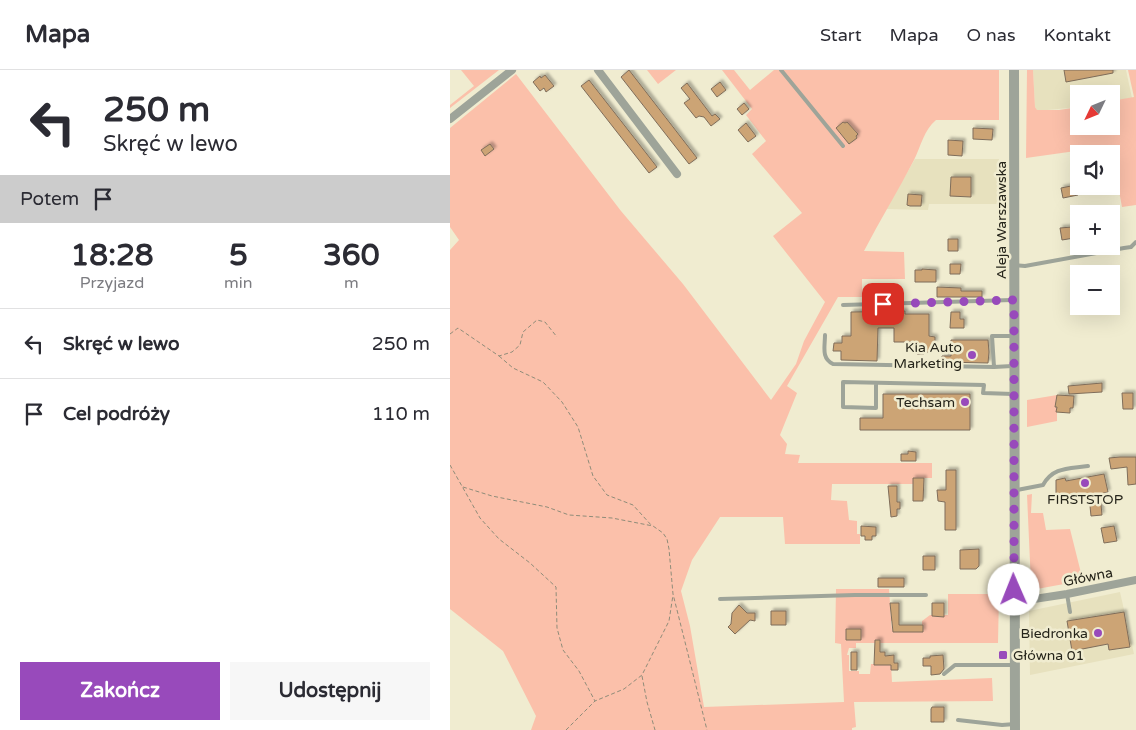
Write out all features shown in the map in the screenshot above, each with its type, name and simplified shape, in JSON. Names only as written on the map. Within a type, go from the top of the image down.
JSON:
[{"type":"street","points":[[450,119],[512,70]]},
{"type":"street","points":[[598,70],[677,174]]},
{"type":"street","name":"Aleja Warszawska","points":[[1014,70],[1015,727]]},
{"type":"street","name":"Główna","points":[[1014,602],[1067,594],[1136,580]]},
{"type":"lane","points":[[781,70],[844,146]]},
{"type":"lane","points":[[1014,265],[1025,266],[1124,248],[1136,242]]},
{"type":"lane","points":[[843,305],[1014,300]]},
{"type":"lane","points":[[825,335],[824,356],[826,360],[833,364],[994,368],[1014,366]]},
{"type":"lane","points":[[994,368],[992,336],[1014,336]]},
{"type":"lane","points":[[876,383],[876,408],[843,407],[843,382],[984,385],[983,392],[1014,394]]},
{"type":"lane","points":[[1014,490],[1043,485],[1054,472],[1088,466]]},
{"type":"lane","points":[[1067,594],[1070,612]]},
{"type":"lane","points":[[720,599],[926,595]]},
{"type":"lane","points":[[944,674],[955,666],[1014,665]]},
{"type":"lane","points":[[958,720],[1015,727]]},
{"type":"path","points":[[499,356],[512,352],[520,345],[523,332],[537,320],[545,322],[556,337]]},
{"type":"path","points":[[450,334],[458,328],[513,368],[543,382],[562,402],[578,426],[593,476],[608,495],[633,506],[663,533],[667,539],[673,594],[707,730]]},
{"type":"path","points":[[450,465],[480,518],[499,539],[530,563],[556,587],[557,628],[562,650],[579,671],[595,701]]},
{"type":"path","points":[[463,488],[547,507],[569,515],[612,518],[653,526]]},
{"type":"path","points":[[566,730],[595,701],[624,689],[642,675],[669,621],[673,594]]},
{"type":"path","points":[[642,675],[655,730]]},
{"type":"shaded area","points":[[461,70],[499,70],[450,108],[450,105],[474,86]]},
{"type":"shaded area","points":[[647,70],[676,70],[658,84]]},
{"type":"shaded area","points":[[722,70],[734,70],[750,90],[774,70],[999,70],[999,120],[936,120],[932,124],[864,251],[904,252],[905,279],[862,279],[862,297],[838,297],[787,386],[797,393],[780,435],[787,444],[785,454],[800,455],[798,463],[932,463],[932,478],[913,478],[913,484],[832,484],[831,500],[847,501],[849,520],[857,521],[857,534],[860,534],[860,544],[785,544],[783,517],[720,517],[692,560],[681,591],[690,626],[704,707],[844,702],[841,644],[835,643],[836,589],[889,589],[891,618],[899,618],[898,621],[891,621],[892,630],[922,629],[922,621],[930,615],[948,615],[948,594],[999,594],[998,643],[856,643],[856,648],[849,648],[847,655],[849,655],[849,671],[859,671],[859,674],[870,674],[871,664],[891,664],[892,682],[992,678],[993,701],[854,702],[856,727],[852,728],[852,730],[531,730],[536,716],[503,651],[450,609],[450,250],[459,240],[450,227],[450,128],[516,74],[621,211],[683,284],[771,400],[796,364],[804,341],[825,302],[773,236],[802,213],[752,154],[766,141],[746,115],[752,109]]},
{"type":"shaded area","points":[[1027,70],[1033,70],[1035,107],[1037,110],[1070,108],[1070,135],[1120,135],[1120,99],[1134,97],[1128,70],[1136,70],[1136,205],[1122,207],[1120,195],[1120,145],[1070,145],[1070,152],[1026,158]]},
{"type":"shaded area","points":[[1033,70],[1126,70],[1132,98],[1120,100],[1120,85],[1070,85],[1070,108],[1037,111],[1035,107]]},
{"type":"shaded area","points":[[915,159],[999,159],[999,204],[929,204],[928,210],[886,209]]},
{"type":"shaded area","points":[[1057,395],[1055,406],[1057,407],[1057,421],[1027,427],[1027,400]]},
{"type":"shaded area","points":[[1032,494],[1031,513],[1043,513],[1046,530],[1070,529],[1081,573],[1090,574],[1091,579],[1037,589],[1031,584],[1027,495]]},
{"type":"shaded area","points":[[1120,592],[1134,654],[1030,675],[1029,611]]},
{"type":"building","points":[[629,70],[697,158],[689,164],[621,77]]},
{"type":"building","points":[[1064,70],[1113,70],[1113,73],[1066,82]]},
{"type":"building","points":[[545,75],[554,86],[546,92],[544,88],[540,91],[533,82],[540,76],[541,78]]},
{"type":"building","points":[[589,80],[657,167],[649,173],[581,86]]},
{"type":"building","points":[[720,82],[726,90],[717,97],[711,89]]},
{"type":"building","points":[[687,83],[712,116],[715,114],[720,119],[711,126],[704,117],[699,116],[696,118],[684,103],[690,99],[681,88]]},
{"type":"building","points":[[744,103],[749,109],[742,115],[737,109]]},
{"type":"building","points":[[843,122],[847,122],[858,134],[857,138],[849,144],[836,128]]},
{"type":"building","points":[[746,123],[756,136],[748,142],[738,130]]},
{"type":"building","points":[[973,128],[993,129],[992,140],[973,139]]},
{"type":"building","points":[[948,140],[963,141],[962,156],[948,155]]},
{"type":"building","points":[[490,144],[494,149],[485,156],[481,150]]},
{"type":"building","points":[[951,177],[971,177],[971,197],[950,196]]},
{"type":"building","points":[[1070,186],[1070,195],[1078,195],[1063,198],[1061,188]]},
{"type":"building","points":[[908,194],[922,195],[921,206],[907,205]]},
{"type":"building","points":[[1070,227],[1070,239],[1062,240],[1060,228]]},
{"type":"building","points":[[948,239],[958,239],[958,251],[948,251]]},
{"type":"building","points":[[950,264],[961,264],[960,274],[950,274]]},
{"type":"building","points":[[915,270],[936,270],[936,282],[915,282]]},
{"type":"building","points":[[937,287],[961,288],[961,291],[982,291],[982,297],[937,297]]},
{"type":"building","points":[[905,311],[905,314],[929,314],[929,336],[935,337],[935,343],[932,343],[932,352],[917,354],[916,342],[894,342],[894,328],[878,328],[877,361],[841,360],[841,351],[833,351],[834,343],[842,343],[842,336],[851,336],[851,312]]},
{"type":"building","points":[[951,312],[960,312],[960,319],[964,319],[964,328],[950,328]]},
{"type":"building","points":[[951,340],[988,340],[988,363],[942,362],[942,356],[951,356]]},
{"type":"building","points":[[1102,383],[1102,392],[1069,394],[1068,386]]},
{"type":"building","points":[[1122,393],[1133,393],[1133,409],[1123,409]]},
{"type":"building","points":[[883,394],[970,394],[970,430],[860,430],[860,418],[883,418]]},
{"type":"building","points":[[1057,395],[1074,396],[1073,408],[1070,408],[1070,413],[1056,412]]},
{"type":"building","points":[[908,451],[916,452],[916,461],[901,461],[901,454],[908,454]]},
{"type":"building","points":[[1136,457],[1136,484],[1128,485],[1127,467],[1111,469],[1109,458]]},
{"type":"building","points":[[946,470],[956,470],[956,530],[945,530],[945,502],[938,501],[937,490],[946,490]]},
{"type":"building","points":[[1104,474],[1108,492],[1100,494],[1102,515],[1091,516],[1089,496],[1056,502],[1056,480],[1065,478],[1066,481]]},
{"type":"building","points":[[913,478],[924,478],[923,501],[913,501]]},
{"type":"building","points":[[888,486],[897,486],[897,502],[900,502],[900,509],[897,509],[897,516],[891,517]]},
{"type":"building","points":[[861,526],[876,527],[876,536],[872,536],[872,540],[865,540],[865,536],[861,536]]},
{"type":"building","points":[[1114,526],[1117,541],[1104,543],[1101,528]]},
{"type":"building","points":[[979,549],[979,566],[976,569],[960,569],[960,550]]},
{"type":"building","points":[[923,556],[935,556],[935,570],[923,570]]},
{"type":"building","points":[[878,578],[904,578],[904,587],[878,587]]},
{"type":"building","points":[[890,603],[899,603],[899,625],[923,625],[923,632],[893,632]]},
{"type":"building","points":[[932,603],[944,603],[944,617],[932,616]]},
{"type":"building","points":[[739,605],[747,613],[755,613],[755,621],[750,620],[735,634],[728,627],[731,624],[732,613]]},
{"type":"building","points":[[771,611],[786,611],[786,625],[771,625]]},
{"type":"building","name":"Biedronka","points":[[1124,612],[1130,647],[1109,650],[1108,644],[1072,651],[1067,621]]},
{"type":"building","points":[[846,629],[861,629],[861,640],[846,640]]},
{"type":"building","points":[[875,640],[880,640],[880,652],[885,652],[885,656],[894,655],[894,663],[898,663],[898,670],[891,670],[891,665],[874,665]]},
{"type":"building","points":[[851,652],[857,652],[857,670],[851,670]]},
{"type":"building","points":[[943,655],[944,669],[940,674],[931,675],[931,666],[923,666],[923,658]]},
{"type":"building","points":[[932,707],[944,707],[944,722],[931,722]]},
{"type":"place","name":"Kia Auto Marketing","points":[[972,355]]},
{"type":"place","name":"Techsam","points":[[965,402]]},
{"type":"place","name":"FIRSTSTOP","points":[[1085,483]]},
{"type":"place","name":"Biedronka","points":[[1098,633]]},
{"type":"place","name":"Główna 01","points":[[1003,655]]},
{"type":"route","points":[[883,304],[1014,300],[1014,590]]}]
